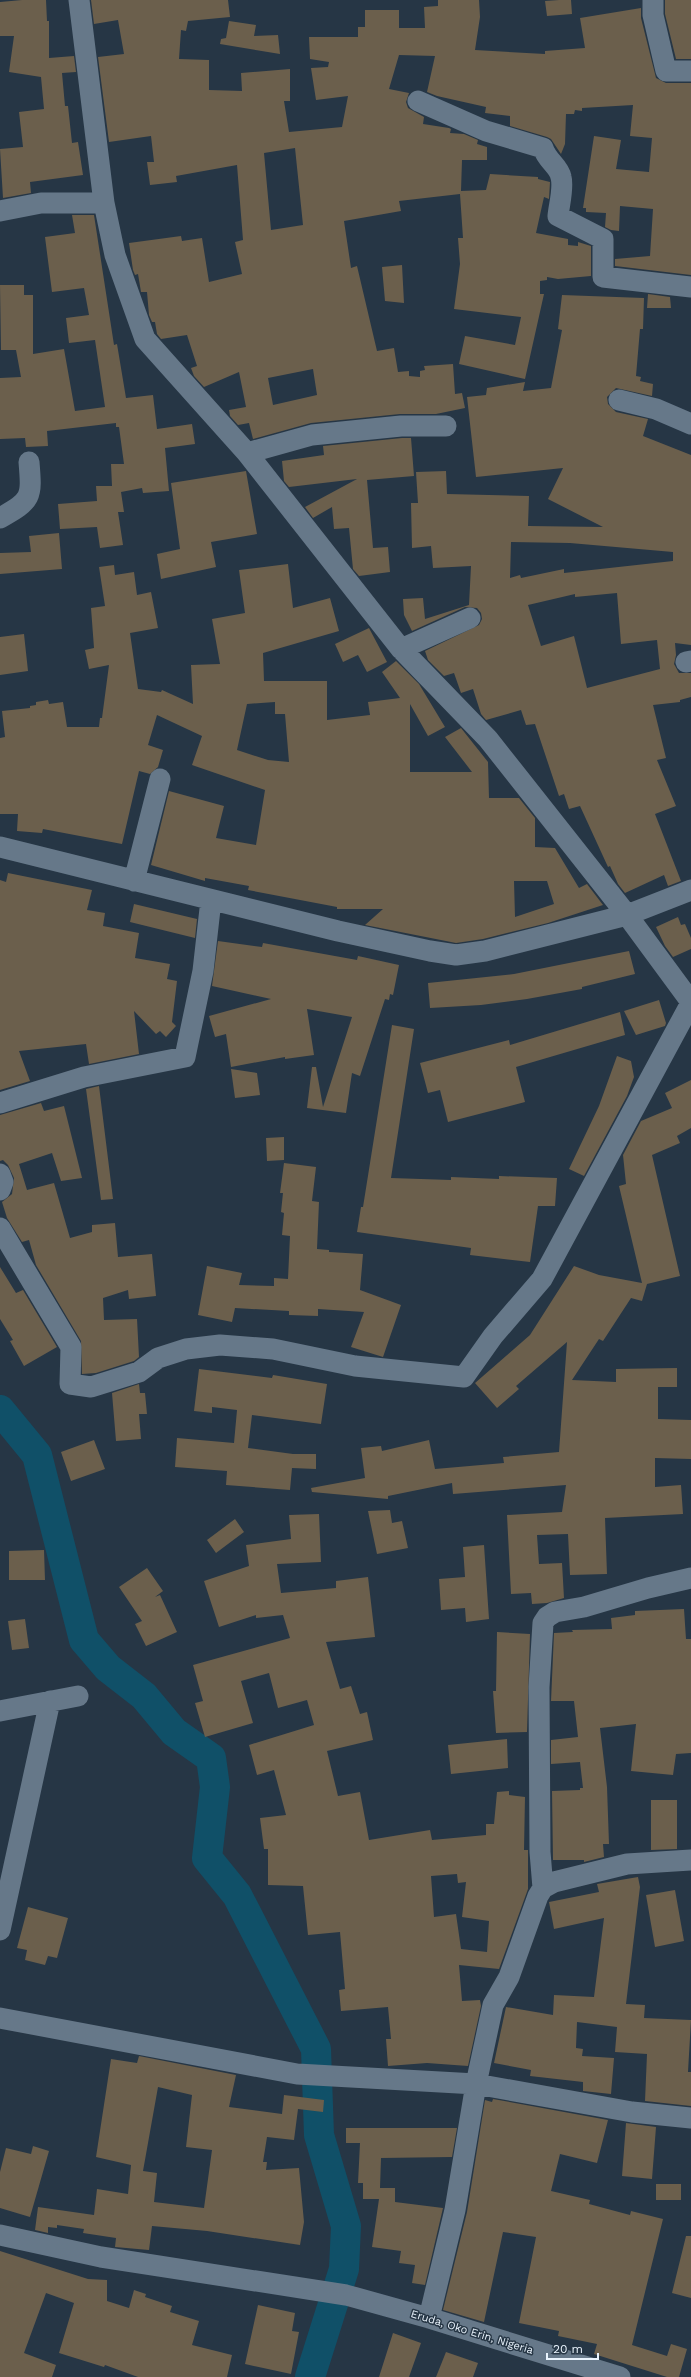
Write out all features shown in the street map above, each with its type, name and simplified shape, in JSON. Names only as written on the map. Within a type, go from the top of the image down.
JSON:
[{"type":"street","points":[[0,1228],[71,1347],[70,1384],[90,1387],[139,1372],[158,1358],[186,1349],[220,1345],[273,1349],[355,1366],[464,1377],[493,1336],[542,1279],[691,1003],[628,915],[488,739],[401,649],[247,453],[145,339],[115,255],[104,203],[79,0]]},
{"type":"street","points":[[653,0],[653,15],[666,71],[691,71]]},
{"type":"street","points":[[418,101],[486,131],[543,148],[546,158],[554,165],[561,178],[558,216],[603,239],[603,277],[691,287]]},
{"type":"street","points":[[0,211],[41,203],[104,203]]},
{"type":"street","points":[[619,400],[656,410],[691,424]]},
{"type":"street","points":[[247,453],[312,435],[401,426],[446,426]]},
{"type":"street","points":[[0,518],[22,506],[31,490],[29,462]]},
{"type":"street","points":[[401,649],[470,618]]},
{"type":"street","points":[[134,881],[160,779]]},
{"type":"street","points":[[0,847],[338,931],[430,951],[456,955],[485,951],[628,915],[691,890]]},
{"type":"street","points":[[0,1103],[84,1077],[185,1057],[203,970],[211,900]]},
{"type":"street","points":[[0,1174],[3,1182],[0,1190]]},
{"type":"street","points":[[543,1888],[540,1852],[539,1687],[543,1623],[547,1617],[555,1612],[584,1608],[648,1588],[691,1578]]},
{"type":"street","points":[[0,1711],[78,1696]]},
{"type":"street","points":[[0,1930],[50,1701]]},
{"type":"street","points":[[428,2318],[454,2210],[476,2084],[493,2005],[509,1977],[538,1896],[543,1888],[554,1882],[627,1864],[691,1860]]},
{"type":"street","points":[[0,2018],[297,2074],[476,2084],[632,2112],[691,2118]]},
{"type":"street","name":"Eruda, Oko Erin, Nigeria","points":[[0,2235],[100,2257],[339,2294],[428,2318],[620,2377]]},
{"type":"building","points":[[46,0],[47,21],[49,21],[49,58],[74,56],[76,72],[62,73],[65,106],[68,106],[72,143],[78,142],[83,175],[30,182],[31,193],[3,198],[0,149],[23,147],[19,112],[44,109],[41,77],[9,72],[14,36],[0,36],[0,2]]},
{"type":"building","points":[[91,0],[228,0],[230,17],[188,21],[186,31],[181,30],[179,59],[209,60],[209,90],[242,91],[241,73],[290,69],[290,101],[284,101],[289,132],[342,127],[348,96],[316,100],[311,68],[328,67],[329,62],[310,59],[309,37],[358,37],[358,27],[365,27],[365,10],[399,10],[399,28],[425,28],[424,7],[438,6],[438,0],[479,0],[480,17],[475,50],[545,54],[545,51],[585,48],[580,18],[641,8],[641,18],[656,78],[666,83],[691,83],[691,275],[615,266],[615,259],[650,256],[653,209],[620,206],[619,231],[611,230],[605,227],[606,213],[586,212],[586,208],[583,208],[594,136],[621,140],[616,169],[649,172],[652,138],[630,136],[633,105],[582,108],[582,111],[575,110],[574,114],[566,114],[565,144],[561,154],[551,139],[510,126],[510,116],[485,113],[486,107],[437,96],[427,92],[435,56],[399,55],[389,89],[409,93],[406,102],[408,108],[424,117],[423,124],[449,128],[451,129],[450,133],[464,134],[478,140],[477,144],[487,147],[487,160],[462,160],[461,191],[486,190],[490,174],[538,177],[538,179],[550,182],[549,199],[544,197],[536,233],[568,239],[568,245],[578,246],[578,242],[591,246],[591,276],[558,279],[547,277],[547,280],[540,281],[540,294],[544,294],[525,379],[459,364],[465,336],[515,345],[521,317],[454,309],[460,264],[458,238],[463,238],[460,194],[399,201],[401,211],[344,221],[351,268],[357,266],[377,351],[394,348],[398,372],[409,371],[409,376],[420,377],[420,371],[425,370],[424,366],[453,364],[455,394],[462,393],[465,408],[436,414],[400,414],[311,423],[253,439],[249,423],[238,425],[230,416],[229,410],[246,407],[239,372],[204,387],[194,376],[191,368],[197,366],[187,335],[161,339],[157,334],[155,322],[152,322],[149,315],[147,292],[141,292],[138,274],[135,275],[133,270],[129,243],[181,236],[182,241],[202,238],[209,282],[242,274],[235,242],[243,240],[237,165],[176,176],[177,182],[150,185],[147,162],[154,162],[151,136],[109,142],[98,57],[124,54],[118,20],[94,24]],"holes":[[[295,148],[303,225],[271,230],[264,153]],[[313,369],[317,395],[273,405],[268,378]]]},
{"type":"building","points":[[571,0],[572,14],[547,16],[545,1]]},
{"type":"building","points":[[665,0],[691,0],[691,59],[676,59],[665,14]]},
{"type":"building","points":[[229,21],[256,25],[254,36],[278,35],[280,54],[220,44],[221,39],[226,38]]},
{"type":"building","points":[[72,215],[94,215],[114,345],[117,344],[126,398],[153,395],[157,429],[192,424],[195,444],[165,448],[169,491],[143,493],[142,488],[121,492],[124,512],[118,512],[123,545],[100,548],[97,527],[60,529],[58,504],[97,501],[96,486],[112,486],[111,464],[124,464],[119,427],[116,427],[116,423],[47,431],[48,446],[26,447],[25,438],[0,439],[0,378],[21,377],[16,350],[1,350],[0,285],[24,285],[24,295],[33,295],[33,354],[64,349],[75,411],[105,407],[95,340],[69,343],[66,318],[89,315],[84,288],[52,292],[45,237],[75,233]]},
{"type":"building","points":[[402,265],[404,303],[385,301],[382,267]]},
{"type":"building","points":[[648,294],[670,297],[671,308],[647,308]]},
{"type":"building","points":[[562,295],[644,298],[643,329],[640,329],[636,376],[641,377],[640,381],[653,384],[652,396],[616,388],[607,397],[608,404],[616,412],[648,419],[643,436],[691,455],[691,645],[675,643],[676,655],[674,664],[679,673],[691,673],[691,697],[680,700],[680,702],[653,705],[666,758],[657,760],[676,806],[655,814],[681,881],[668,886],[664,875],[625,893],[618,884],[610,866],[608,867],[580,806],[569,809],[564,794],[559,796],[535,724],[526,725],[521,710],[486,720],[481,714],[473,689],[461,693],[454,673],[444,676],[428,660],[425,651],[479,625],[482,619],[481,613],[477,608],[465,607],[412,631],[404,615],[403,599],[423,598],[425,619],[469,605],[471,566],[433,568],[431,546],[412,548],[411,503],[418,503],[416,472],[446,471],[447,494],[529,496],[528,526],[603,527],[548,499],[563,468],[476,477],[467,397],[486,395],[487,388],[525,382],[523,391],[551,388],[562,330],[558,329]],"holes":[[[511,542],[570,543],[673,552],[673,561],[564,573],[564,569],[521,578],[520,575],[510,578]],[[617,593],[621,644],[657,640],[660,669],[587,688],[574,636],[541,646],[528,605],[575,594],[575,597]]]},
{"type":"building","points":[[411,438],[414,476],[367,480],[373,548],[388,547],[390,572],[359,576],[353,569],[349,528],[334,529],[332,507],[313,518],[305,507],[357,479],[289,487],[284,481],[282,461],[324,455],[323,446]]},
{"type":"building","points":[[246,471],[257,534],[211,542],[216,567],[161,579],[157,554],[180,549],[171,483]]},
{"type":"building","points":[[59,533],[62,569],[0,574],[0,553],[31,552],[29,536]]},
{"type":"building","points":[[288,564],[293,608],[330,598],[339,631],[263,653],[264,681],[327,681],[327,720],[370,715],[368,702],[400,698],[382,672],[396,661],[419,684],[445,727],[428,736],[410,704],[410,772],[472,772],[445,737],[461,728],[488,762],[489,798],[519,798],[535,818],[535,847],[555,848],[579,888],[587,884],[603,905],[548,923],[483,939],[456,943],[365,925],[383,909],[337,909],[337,907],[248,890],[249,886],[205,878],[205,881],[151,865],[169,791],[224,806],[216,838],[256,845],[265,790],[192,765],[202,736],[157,715],[148,745],[163,750],[158,767],[150,774],[139,771],[122,844],[43,829],[42,833],[17,831],[18,814],[0,814],[0,738],[5,737],[2,711],[30,708],[30,706],[36,705],[36,702],[48,700],[49,704],[63,702],[67,727],[99,727],[100,718],[102,718],[109,665],[89,669],[85,650],[94,648],[91,608],[105,606],[99,567],[114,565],[115,575],[134,572],[137,595],[151,592],[158,628],[130,633],[138,689],[161,692],[162,690],[193,704],[191,665],[220,664],[212,619],[245,613],[239,570]],"holes":[[[275,702],[275,714],[285,714],[289,762],[268,760],[237,750],[247,704]],[[514,881],[547,881],[554,904],[515,917]]]},
{"type":"building","points":[[369,628],[387,662],[367,672],[358,655],[343,662],[335,644]]},
{"type":"building","points":[[24,634],[28,671],[0,675],[0,637]]},
{"type":"building","points":[[8,873],[92,890],[87,910],[105,913],[103,926],[139,933],[135,958],[170,964],[167,979],[177,981],[172,1022],[176,1026],[166,1037],[160,1031],[156,1034],[134,1011],[139,1054],[89,1064],[86,1044],[19,1051],[30,1081],[0,1090],[0,880],[6,882]]},
{"type":"building","points":[[134,904],[197,919],[195,938],[130,922]]},
{"type":"building","points":[[678,917],[681,925],[685,924],[691,938],[691,949],[673,957],[665,946],[656,927]]},
{"type":"building","points":[[218,941],[262,947],[263,943],[357,960],[358,956],[399,965],[393,995],[390,994],[389,1000],[385,999],[360,1076],[352,1073],[346,1113],[307,1108],[312,1067],[316,1067],[323,1107],[352,1017],[307,1009],[314,1055],[285,1059],[285,1057],[231,1067],[226,1034],[215,1037],[209,1016],[271,999],[212,986]]},
{"type":"building","points":[[629,951],[635,974],[582,987],[582,989],[527,999],[481,1005],[430,1008],[428,983],[514,974]]},
{"type":"building","points":[[659,1000],[666,1023],[665,1026],[636,1035],[624,1011]]},
{"type":"building","points":[[620,1012],[625,1035],[516,1067],[525,1102],[448,1122],[440,1090],[428,1093],[420,1063],[509,1040],[510,1045]]},
{"type":"building","points":[[392,1025],[414,1029],[391,1178],[451,1180],[451,1177],[499,1179],[499,1176],[557,1178],[555,1206],[538,1206],[530,1262],[470,1255],[471,1248],[357,1232],[361,1207],[363,1207]]},
{"type":"building","points":[[617,1056],[631,1061],[634,1077],[627,1096],[584,1176],[569,1169],[599,1106]]},
{"type":"building","points":[[231,1069],[257,1073],[260,1095],[235,1098]]},
{"type":"building","points":[[691,1080],[691,1128],[677,1136],[680,1143],[652,1155],[680,1276],[647,1284],[642,1301],[631,1298],[603,1341],[599,1339],[572,1380],[616,1382],[616,1369],[677,1368],[677,1387],[658,1387],[658,1419],[691,1420],[691,1459],[655,1458],[655,1487],[681,1485],[683,1514],[605,1518],[607,1574],[570,1575],[568,1534],[537,1535],[539,1564],[562,1563],[564,1598],[547,1603],[532,1604],[531,1593],[511,1594],[507,1515],[562,1512],[566,1485],[453,1494],[452,1483],[388,1496],[388,1499],[312,1492],[311,1488],[365,1478],[361,1448],[381,1446],[382,1451],[429,1440],[435,1469],[504,1463],[503,1457],[559,1452],[567,1342],[516,1386],[519,1389],[497,1408],[475,1383],[530,1335],[574,1266],[599,1275],[642,1283],[619,1186],[626,1184],[623,1155],[641,1121],[672,1108],[665,1093]]},
{"type":"building","points":[[99,1086],[113,1199],[101,1200],[86,1089]]},
{"type":"building","points":[[41,1103],[44,1111],[64,1106],[82,1178],[61,1181],[52,1153],[19,1164],[27,1190],[54,1183],[70,1238],[92,1232],[92,1225],[115,1223],[118,1257],[152,1254],[156,1296],[129,1299],[128,1290],[103,1298],[104,1320],[137,1319],[139,1357],[134,1361],[96,1373],[82,1374],[81,1341],[36,1265],[29,1240],[22,1242],[7,1218],[2,1202],[12,1194],[14,1178],[8,1165],[3,1160],[0,1161],[0,1115]]},
{"type":"building","points":[[284,1137],[284,1160],[267,1161],[266,1138]]},
{"type":"building","points":[[284,1163],[316,1167],[312,1201],[319,1202],[317,1249],[329,1250],[329,1252],[363,1254],[360,1290],[401,1305],[383,1357],[351,1347],[364,1312],[318,1309],[318,1316],[289,1315],[289,1311],[235,1308],[232,1322],[198,1315],[207,1266],[242,1273],[239,1285],[274,1286],[274,1278],[288,1279],[290,1236],[282,1235],[284,1213],[281,1212],[283,1193],[280,1193]]},
{"type":"building","points":[[0,1267],[16,1293],[23,1290],[57,1347],[24,1366],[10,1341],[13,1340],[0,1319]]},
{"type":"building","points":[[199,1369],[272,1378],[273,1375],[327,1384],[321,1424],[252,1415],[248,1448],[293,1454],[316,1454],[316,1469],[292,1468],[290,1490],[226,1485],[227,1471],[175,1467],[177,1438],[234,1443],[237,1410],[212,1407],[212,1413],[194,1411]]},
{"type":"building","points":[[139,1384],[140,1393],[145,1393],[147,1414],[139,1414],[141,1439],[116,1441],[112,1393]]},
{"type":"building","points":[[94,1440],[105,1469],[71,1481],[61,1452]]},
{"type":"building","points":[[390,1510],[392,1523],[402,1521],[408,1548],[377,1554],[368,1511]]},
{"type":"building","points":[[319,1514],[321,1562],[277,1564],[281,1593],[336,1588],[336,1581],[368,1577],[375,1637],[326,1642],[340,1689],[351,1686],[360,1714],[367,1712],[373,1740],[327,1751],[338,1796],[360,1792],[369,1840],[430,1830],[432,1840],[486,1835],[486,1824],[494,1824],[497,1792],[509,1791],[509,1795],[525,1797],[524,1850],[528,1850],[528,1889],[499,1969],[459,1965],[462,2001],[480,2000],[481,2006],[468,2066],[427,2063],[388,2066],[386,2039],[391,2039],[388,2007],[341,2011],[339,1990],[345,1989],[340,1932],[308,1935],[303,1886],[268,1885],[268,1849],[264,1849],[260,1818],[286,1815],[274,1770],[257,1775],[249,1745],[314,1725],[307,1700],[278,1708],[269,1673],[241,1681],[253,1723],[205,1737],[195,1703],[203,1701],[193,1665],[290,1638],[283,1615],[256,1618],[256,1615],[219,1627],[204,1581],[249,1566],[246,1545],[291,1539],[289,1515]],"holes":[[[457,1874],[458,1883],[466,1882],[462,1917],[489,1921],[487,1952],[461,1949],[456,1914],[434,1917],[431,1876]]]},
{"type":"building","points":[[235,1519],[244,1532],[216,1553],[207,1540]]},
{"type":"building","points":[[484,1545],[489,1619],[466,1622],[465,1608],[441,1610],[439,1579],[465,1577],[463,1547]]},
{"type":"building","points":[[44,1550],[45,1580],[9,1580],[9,1551]]},
{"type":"building","points":[[147,1568],[163,1591],[155,1597],[160,1595],[177,1632],[146,1646],[135,1624],[142,1621],[119,1587]]},
{"type":"building","points":[[684,1609],[686,1639],[691,1639],[691,1753],[676,1754],[673,1775],[631,1771],[636,1724],[600,1728],[607,1787],[609,1844],[603,1844],[604,1857],[584,1862],[584,1860],[553,1860],[552,1791],[580,1790],[580,1788],[583,1788],[580,1762],[551,1764],[551,1740],[578,1737],[574,1701],[551,1701],[554,1633],[573,1632],[572,1630],[612,1629],[611,1618],[635,1615],[635,1611]]},
{"type":"building","points":[[25,1619],[29,1648],[12,1650],[8,1621]]},
{"type":"building","points":[[497,1632],[530,1634],[527,1732],[496,1733],[493,1691],[496,1691]]},
{"type":"building","points":[[507,1739],[508,1768],[451,1774],[448,1745]]},
{"type":"building","points":[[651,1800],[677,1800],[677,1849],[651,1850]]},
{"type":"building","points":[[638,1877],[640,1887],[626,2004],[645,2005],[644,2018],[691,2020],[688,2072],[691,2072],[691,2106],[645,2101],[647,2054],[615,2052],[617,2027],[577,2022],[576,2048],[583,2049],[582,2056],[614,2058],[611,2094],[583,2091],[583,2082],[530,2076],[531,2070],[494,2063],[506,2007],[553,2015],[554,1995],[594,1997],[604,1918],[554,1929],[549,1902],[599,1892],[597,1884]]},
{"type":"building","points":[[675,1890],[684,1941],[655,1947],[646,1895]]},
{"type":"building","points":[[28,1907],[68,1918],[57,1958],[48,1956],[45,1965],[25,1960],[27,1950],[17,1948]]},
{"type":"building","points":[[139,2056],[236,2075],[229,2107],[282,2114],[284,2095],[324,2100],[323,2112],[298,2109],[294,2140],[267,2137],[263,2162],[267,2162],[266,2170],[299,2168],[304,2222],[300,2245],[207,2231],[152,2226],[149,2250],[115,2247],[116,2238],[83,2233],[84,2229],[57,2225],[57,2228],[48,2227],[48,2233],[35,2230],[38,2207],[94,2215],[97,2189],[128,2194],[131,2165],[96,2157],[111,2059],[137,2063]],"holes":[[[158,2087],[192,2095],[186,2147],[212,2150],[204,2208],[154,2202],[157,2173],[143,2171]]]},
{"type":"building","points":[[493,2099],[608,2120],[597,2163],[560,2154],[551,2191],[590,2200],[589,2204],[630,2215],[631,2211],[663,2219],[632,2345],[667,2356],[671,2344],[687,2349],[679,2377],[667,2377],[594,2354],[597,2344],[558,2336],[559,2331],[519,2323],[536,2237],[503,2232],[484,2322],[443,2310],[467,2212],[485,2100],[492,2102]]},
{"type":"building","points":[[626,2123],[656,2127],[652,2179],[622,2176]]},
{"type":"building","points":[[346,2128],[457,2128],[452,2157],[381,2158],[380,2188],[395,2188],[395,2202],[443,2208],[425,2285],[412,2283],[415,2265],[399,2263],[401,2251],[372,2247],[379,2199],[363,2199],[363,2183],[358,2183],[360,2143],[346,2143]]},
{"type":"building","points":[[33,2146],[49,2151],[30,2217],[0,2208],[0,2172],[6,2148],[31,2154]]},
{"type":"building","points":[[656,2184],[681,2184],[681,2200],[656,2200]]},
{"type":"building","points":[[686,2236],[691,2236],[691,2298],[672,2293]]},
{"type":"building","points":[[0,2251],[88,2279],[107,2280],[107,2301],[129,2308],[134,2290],[146,2294],[145,2297],[172,2306],[170,2312],[199,2321],[192,2345],[232,2355],[227,2377],[138,2377],[105,2365],[104,2367],[59,2353],[74,2303],[46,2293],[24,2353],[56,2365],[52,2377],[0,2377]]},
{"type":"building","points":[[258,2305],[295,2313],[292,2331],[299,2332],[291,2374],[245,2364]]},
{"type":"building","points":[[393,2333],[421,2343],[409,2377],[379,2377]]},
{"type":"building","points":[[446,2352],[478,2363],[473,2377],[436,2377]]},
{"type":"waterway","points":[[0,1410],[37,1455],[84,1640],[108,1668],[144,1696],[174,1732],[211,1758],[215,1787],[207,1858],[237,1895],[316,2049],[319,2135],[346,2226],[344,2269],[310,2377]]}]
